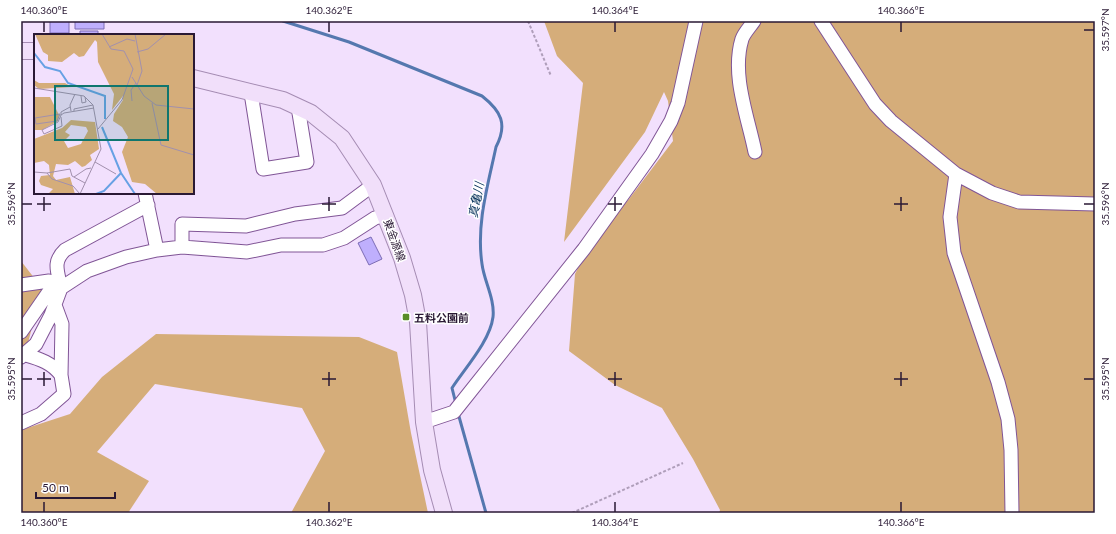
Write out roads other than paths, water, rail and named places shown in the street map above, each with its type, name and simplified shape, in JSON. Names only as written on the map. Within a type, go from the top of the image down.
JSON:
[{"type":"main road","points":[[21,50],[34,51]]},
{"type":"main road","name":"東金源線","points":[[194,80],[283,100],[311,113],[342,138],[373,184],[402,258],[413,295],[418,322],[424,422],[432,470],[444,513]]},
{"type":"street","points":[[424,422],[454,412],[584,249],[652,154],[671,121],[678,103],[696,21]]},
{"type":"street","points":[[754,21],[743,38],[739,56],[740,80],[755,152]]},
{"type":"street","points":[[821,21],[875,104],[891,121],[956,174],[992,194],[1019,202],[1095,204]]},
{"type":"street","points":[[251,92],[263,169],[307,162],[298,107]]},
{"type":"street","points":[[956,174],[950,217],[954,253],[998,382],[1008,419],[1011,450],[1012,513]]},
{"type":"street","points":[[182,247],[182,224],[246,226],[295,214],[342,208],[373,184]]},
{"type":"street","points":[[23,356],[36,344],[55,305],[61,288],[56,263],[58,257],[65,250],[146,199],[157,250]]},
{"type":"street","points":[[21,332],[48,293],[61,288],[87,271],[126,257],[157,250],[182,247],[247,252],[281,245],[323,245],[344,238],[375,218],[386,215]]},
{"type":"street","points":[[21,285],[50,281],[61,288]]},
{"type":"street","points":[[21,423],[41,414],[64,394],[61,375],[62,324],[55,305]]},
{"type":"street","points":[[23,356],[44,360],[61,375]]},
{"type":"waterway","name":"真亀川","points":[[283,21],[349,42],[482,96],[494,107],[501,118],[502,131],[496,147],[486,190],[481,234],[482,264],[491,297],[493,317],[491,326],[482,345],[452,388],[456,404]]},
{"type":"waterway","name":"真亀川","points":[[458,413],[486,513]]},
{"type":"place","name":"五料公園前","points":[[406,317]]}]
